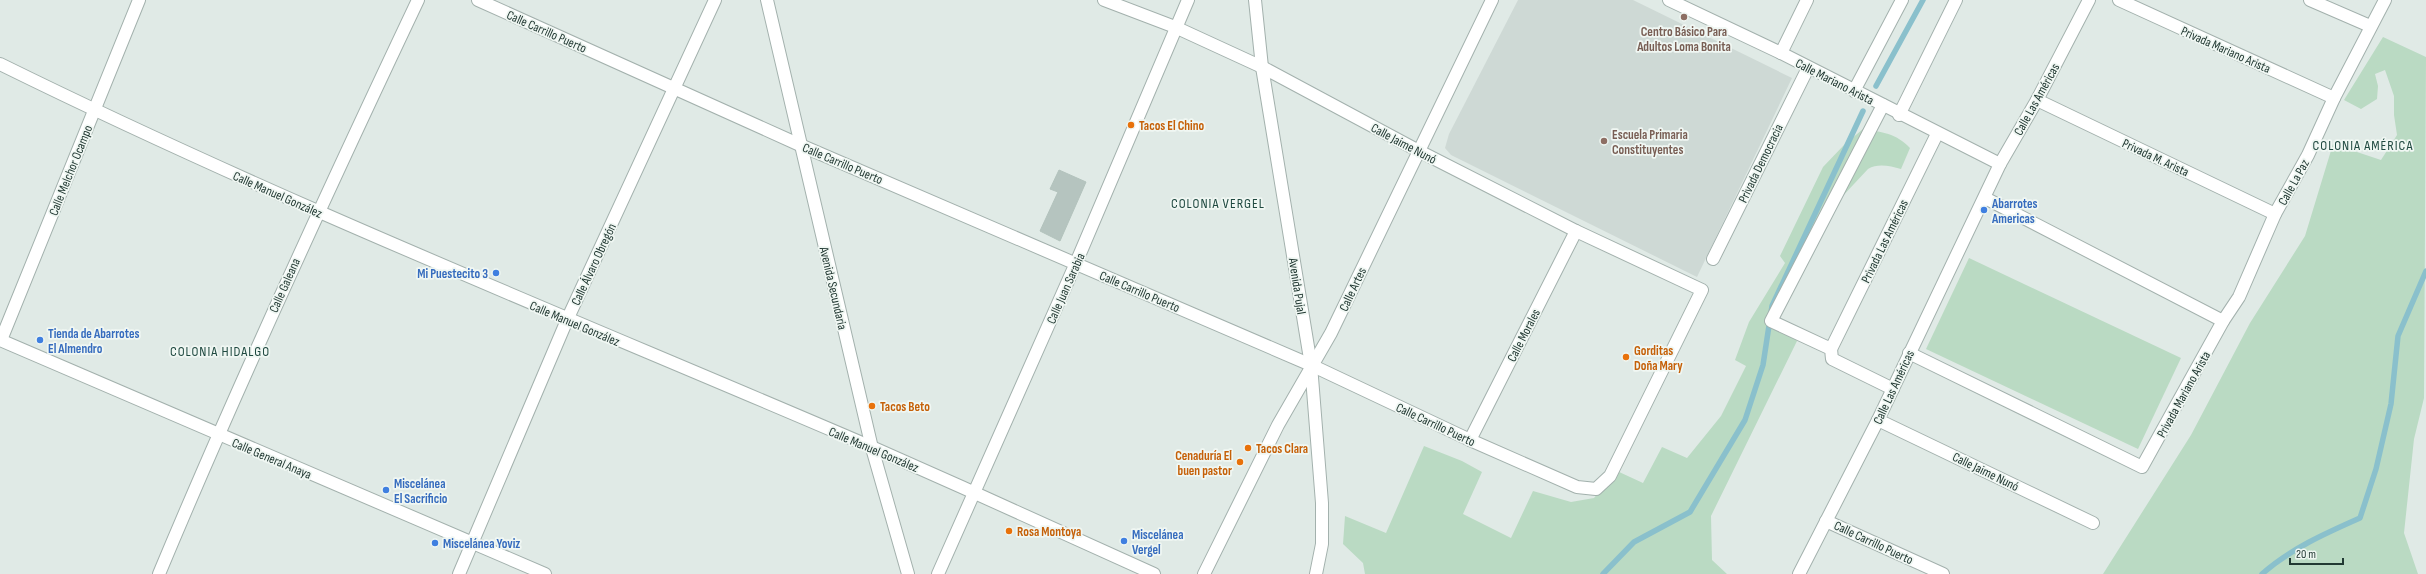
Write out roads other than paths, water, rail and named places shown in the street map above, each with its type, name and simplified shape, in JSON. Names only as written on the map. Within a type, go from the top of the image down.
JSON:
[{"type":"street","name":"Calle Melchor Ocampo","points":[[1,340],[139,0]]},
{"type":"street","name":"Calle Galeana","points":[[159,574],[218,435],[317,212],[418,0]]},
{"type":"street","name":"Calle Carrillo Puerto","points":[[478,0],[800,145],[1311,365],[1470,440],[1576,487],[1596,489],[1610,476],[1702,290]]},
{"type":"street","name":"Calle Álvaro Obregón","points":[[459,574],[567,320],[715,0]]},
{"type":"street","name":"Avenida Secundaria","points":[[767,0],[872,448],[908,574]]},
{"type":"street","name":"Calle Jaime Nunó","points":[[1104,0],[1175,27],[1262,67],[1418,150],[1576,231],[1702,290]]},
{"type":"street","name":"Calle Juan Sarabia","points":[[938,574],[973,491],[1076,263],[1175,27],[1188,0]]},
{"type":"street","name":"Avenida Pujal","points":[[1255,0],[1262,67],[1311,365],[1322,503],[1322,544],[1316,574]]},
{"type":"street","name":"Calle Artes","points":[[1204,574],[1278,425],[1311,365],[1331,333],[1418,150],[1492,0]]},
{"type":"street","name":"Calle Mariano Arista","points":[[1669,0],[1781,53],[1883,105],[1899,115],[2000,164]]},
{"type":"street","points":[[1781,53],[1807,0]]},
{"type":"street","points":[[1854,91],[1902,0]]},
{"type":"street","points":[[1899,115],[1956,0]]},
{"type":"street","name":"Calle Las Américas","points":[[1799,574],[1878,420],[2000,164],[2037,100],[2088,0]]},
{"type":"street","name":"Privada Mariano Arista","points":[[2119,0],[2334,98]]},
{"type":"street","points":[[2310,0],[2370,26]]},
{"type":"street","name":"Calle La Paz","points":[[2223,321],[2239,297],[2276,214],[2308,155],[2334,98],[2370,26],[2385,0]]},
{"type":"street","name":"Calle Manuel González","points":[[0,64],[94,110],[317,212],[567,320],[973,491],[1154,574]]},
{"type":"street","name":"Privada Democracia","points":[[1713,259],[1808,68]]},
{"type":"street","name":"Privada M. Arista","points":[[2037,100],[2276,214]]},
{"type":"street","points":[[1883,105],[1771,321],[1830,349],[1832,359],[1893,389]]},
{"type":"street","name":"Privada Las Américas","points":[[1830,349],[1937,134]]},
{"type":"street","points":[[1985,198],[2223,321]]},
{"type":"street","name":"Calle Morales","points":[[1470,440],[1576,231]]},
{"type":"street","name":"Privada Mariano Arista","points":[[1909,354],[2142,467],[2223,321]]},
{"type":"street","name":"Calle General Anaya","points":[[1,340],[218,435],[545,574]]},
{"type":"street","name":"Calle Jaime Nunó","points":[[1878,420],[2093,523]]},
{"type":"street","name":"Calle Carrillo Puerto","points":[[1826,520],[1943,574]]},
{"type":"waterway","points":[[1876,86],[1923,0]]},
{"type":"waterway","points":[[1603,574],[1634,542],[1690,512],[1745,420],[1763,365],[1772,306],[1863,111]]},
{"type":"waterway","points":[[2262,574],[2296,549],[2360,518],[2376,469],[2391,404],[2398,336],[2426,271]]},
{"type":"place","name":"Centro Básico Para Adultos Loma Bonita","points":[[1684,17]]},
{"type":"place","name":"Tacos El Chino","points":[[1131,125]]},
{"type":"place","name":"Escuela Primaria Constituyentes","points":[[1604,141]]},
{"type":"place","name":"Abarrotes Americas","points":[[1984,210]]},
{"type":"place","name":"Mi Puestecito 3","points":[[496,273]]},
{"type":"place","name":"Tienda de Abarrotes El Almendro","points":[[40,340]]},
{"type":"place","name":"Gorditas Doña Mary","points":[[1626,357]]},
{"type":"place","name":"Tacos Beto","points":[[872,406]]},
{"type":"place","name":"Tacos Clara","points":[[1248,448]]},
{"type":"place","name":"Cenaduría El buen pastor","points":[[1240,462]]},
{"type":"place","name":"Miscelánea El Sacrificio","points":[[386,490]]},
{"type":"place","name":"Rosa Montoya","points":[[1009,531]]},
{"type":"place","name":"Miscelánea Vergel","points":[[1124,541]]},
{"type":"place","name":"Miscelánea Yoviz","points":[[435,543]]},
{"type":"district","name":"COLONIA AMÉRICA","points":[[2363,145]]},
{"type":"district","name":"COLONIA VERGEL","points":[[1218,203]]},
{"type":"district","name":"COLONIA HIDALGO","points":[[220,351]]}]
